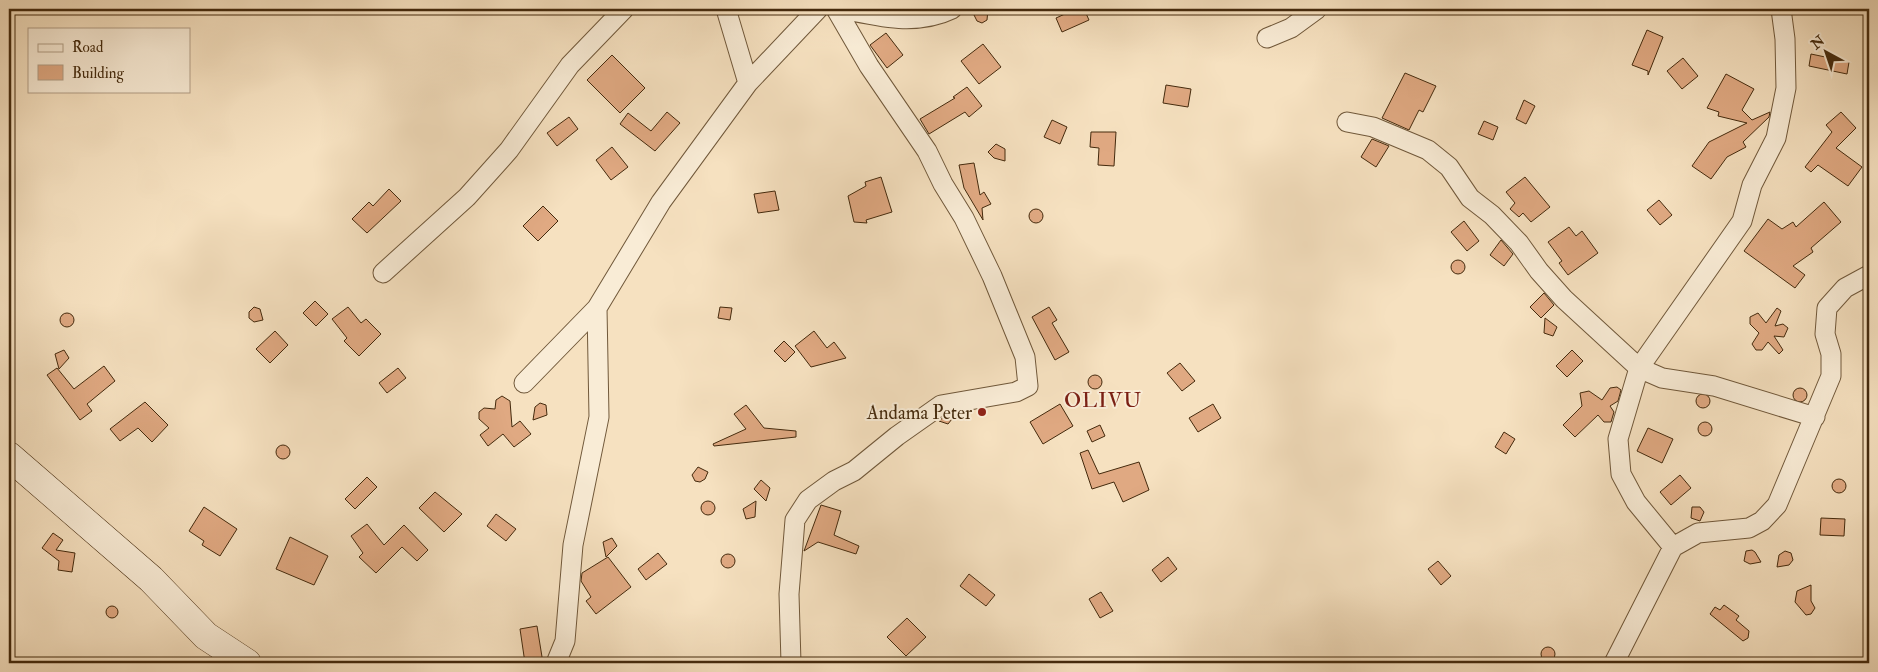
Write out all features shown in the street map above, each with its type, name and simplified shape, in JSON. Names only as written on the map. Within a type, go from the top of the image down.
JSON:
[{"type":"street","points":[[383,273],[467,197],[509,150],[570,65],[624,9]]},
{"type":"street","points":[[726,9],[748,84]]},
{"type":"street","points":[[524,383],[597,308],[661,202],[748,84],[818,9]]},
{"type":"street","points":[[791,663],[789,594],[795,520],[808,500],[834,481],[854,471],[897,436],[941,405],[1016,392],[1028,386],[1025,357],[992,276],[964,218],[943,184],[927,151],[869,66],[836,9]]},
{"type":"street","points":[[842,9],[875,16],[912,20],[952,9]]},
{"type":"street","points":[[1267,38],[1291,28],[1317,9]]},
{"type":"street","points":[[1673,547],[1636,502],[1621,474],[1618,439],[1639,368],[1742,221],[1752,185],[1776,138],[1786,88],[1785,39],[1780,9]]},
{"type":"street","points":[[1347,122],[1373,127],[1428,150],[1449,167],[1470,198],[1492,215],[1520,243],[1539,271],[1564,299],[1639,368],[1662,378],[1714,386],[1814,417]]},
{"type":"street","points":[[1614,663],[1673,547],[1698,533],[1749,528],[1762,521],[1777,505],[1831,376],[1831,354],[1825,334],[1828,308],[1845,288],[1869,275]]},
{"type":"street","points":[[556,663],[565,641],[573,545],[599,417],[597,308]]},
{"type":"street","points":[[9,456],[151,579],[206,636],[247,663]]},
{"type":"building","points":[[975,9],[988,9],[987,20],[982,23],[977,21],[974,15]]},
{"type":"building","points":[[1076,9],[1084,9],[1089,20],[1062,32],[1056,18]]},
{"type":"building","points":[[1647,30],[1663,37],[1648,75],[1648,71],[1632,65]]},
{"type":"building","points":[[886,33],[903,55],[887,68],[870,45]]},
{"type":"building","points":[[983,44],[1001,67],[979,84],[961,61]]},
{"type":"building","points":[[1811,54],[1849,62],[1847,74],[1809,66]]},
{"type":"building","points":[[612,55],[645,88],[620,113],[587,80]]},
{"type":"building","points":[[1683,58],[1698,76],[1682,89],[1667,71]]},
{"type":"building","points":[[1405,73],[1436,86],[1423,112],[1419,110],[1409,130],[1382,118]]},
{"type":"building","points":[[1726,74],[1754,89],[1742,110],[1752,120],[1770,112],[1769,117],[1743,142],[1746,147],[1727,157],[1711,179],[1692,166],[1709,142],[1747,123],[1718,116],[1719,112],[1707,108]]},
{"type":"building","points":[[1166,85],[1191,89],[1188,107],[1163,103]]},
{"type":"building","points":[[967,87],[982,106],[969,117],[965,112],[929,134],[920,119],[955,98],[953,97]]},
{"type":"building","points":[[1524,100],[1535,106],[1526,124],[1516,119]]},
{"type":"building","points":[[667,112],[680,123],[655,151],[620,124],[628,113],[651,131]]},
{"type":"building","points":[[1841,112],[1856,128],[1836,148],[1862,167],[1848,186],[1818,165],[1811,172],[1805,167],[1832,132],[1826,125]]},
{"type":"building","points":[[569,117],[578,129],[557,146],[547,133]]},
{"type":"building","points":[[1052,120],[1067,127],[1060,144],[1044,137]]},
{"type":"building","points":[[1484,121],[1498,127],[1493,140],[1478,134]]},
{"type":"building","points":[[1091,132],[1116,132],[1114,166],[1098,165],[1099,148],[1090,147]]},
{"type":"building","points":[[1372,139],[1389,146],[1376,167],[1361,157]]},
{"type":"building","points":[[996,144],[1005,149],[1005,161],[994,158],[988,152]]},
{"type":"building","points":[[612,147],[628,167],[611,180],[596,160]]},
{"type":"building","points":[[974,163],[980,195],[984,192],[991,204],[982,208],[983,220],[964,188],[959,165]]},
{"type":"building","points":[[881,177],[892,212],[866,220],[867,223],[854,222],[848,196],[866,186],[865,182]]},
{"type":"building","points":[[1525,177],[1550,207],[1531,222],[1523,213],[1519,217],[1510,209],[1515,203],[1506,192]]},
{"type":"building","points":[[389,189],[401,201],[367,233],[352,219],[369,202],[373,206]]},
{"type":"building","points":[[775,191],[779,210],[758,213],[754,194]]},
{"type":"building","points":[[1659,200],[1672,215],[1660,225],[1647,210]]},
{"type":"building","points":[[1824,202],[1841,222],[1811,248],[1813,252],[1793,266],[1805,275],[1795,288],[1744,251],[1768,219],[1782,229],[1793,222],[1796,227]]},
{"type":"building","points":[[543,206],[558,221],[538,241],[523,226]]},
{"type":"building","points":[[1033,209],[1039,209],[1043,216],[1039,223],[1033,223],[1029,219],[1029,213]]},
{"type":"building","points":[[1464,221],[1479,241],[1467,251],[1451,232]]},
{"type":"building","points":[[1569,227],[1576,236],[1582,231],[1598,253],[1568,275],[1559,263],[1562,261],[1548,242]]},
{"type":"building","points":[[1501,240],[1513,254],[1504,266],[1490,255]]},
{"type":"building","points":[[1455,260],[1461,260],[1465,267],[1461,274],[1455,274],[1451,270],[1451,264]]},
{"type":"building","points":[[1544,293],[1554,305],[1541,318],[1530,307]]},
{"type":"building","points":[[315,301],[328,314],[316,326],[303,313]]},
{"type":"building","points":[[254,307],[260,309],[263,320],[254,322],[249,318],[249,312]]},
{"type":"building","points":[[348,307],[361,323],[366,319],[381,334],[359,356],[344,341],[347,338],[332,319]]},
{"type":"building","points":[[720,307],[732,308],[730,320],[718,318]]},
{"type":"building","points":[[1049,307],[1057,320],[1052,323],[1069,352],[1055,360],[1032,317]]},
{"type":"building","points":[[1777,308],[1781,311],[1775,326],[1783,324],[1788,328],[1784,337],[1774,336],[1783,350],[1779,354],[1768,342],[1762,350],[1756,350],[1752,344],[1759,333],[1750,324],[1750,317],[1758,313],[1766,323]]},
{"type":"building","points":[[64,313],[70,313],[74,320],[70,327],[64,327],[60,323],[60,317]]},
{"type":"building","points":[[1545,318],[1557,327],[1553,336],[1544,333]]},
{"type":"building","points":[[275,331],[288,345],[270,363],[256,349]]},
{"type":"building","points":[[814,331],[827,348],[834,342],[846,358],[811,367],[795,346]]},
{"type":"building","points":[[784,341],[795,352],[785,362],[774,351]]},
{"type":"building","points":[[64,350],[69,358],[59,369],[55,354]]},
{"type":"building","points":[[1572,350],[1583,361],[1567,377],[1556,366]]},
{"type":"building","points":[[1180,363],[1195,381],[1182,391],[1167,373]]},
{"type":"building","points":[[104,366],[115,381],[87,404],[92,411],[80,420],[47,375],[57,368],[74,389]]},
{"type":"building","points":[[398,368],[406,378],[387,393],[379,383]]},
{"type":"building","points":[[1092,375],[1098,375],[1102,382],[1098,389],[1092,389],[1088,385],[1088,379]]},
{"type":"building","points":[[1617,387],[1621,390],[1618,401],[1610,406],[1614,412],[1611,422],[1604,422],[1598,415],[1575,437],[1563,425],[1582,406],[1580,393],[1589,391],[1602,400],[1610,388]]},
{"type":"building","points":[[1800,388],[1805,390],[1807,395],[1805,400],[1800,402],[1795,400],[1793,395],[1795,390]]},
{"type":"building","points":[[1703,394],[1708,396],[1710,401],[1708,406],[1703,408],[1698,406],[1696,401],[1698,396]]},
{"type":"building","points":[[502,396],[510,401],[512,427],[520,421],[531,434],[514,447],[503,434],[488,446],[480,435],[489,428],[479,419],[479,412],[484,408],[495,409],[496,400]]},
{"type":"building","points":[[145,402],[168,425],[152,442],[138,428],[120,441],[110,429]]},
{"type":"building","points":[[540,403],[546,405],[547,415],[533,420],[535,407]]},
{"type":"building","points":[[1060,404],[1073,426],[1043,444],[1030,422]]},
{"type":"building","points":[[1213,404],[1221,418],[1198,432],[1189,418]]},
{"type":"building","points":[[746,405],[764,428],[796,431],[796,437],[714,446],[713,444],[746,429],[734,414]]},
{"type":"building","points":[[951,415],[952,419],[948,424],[939,421],[945,416]]},
{"type":"building","points":[[1702,422],[1708,422],[1712,429],[1708,436],[1702,436],[1698,432],[1698,426]]},
{"type":"building","points":[[1100,425],[1105,436],[1092,442],[1087,431]]},
{"type":"building","points":[[1648,428],[1673,439],[1662,463],[1637,451]]},
{"type":"building","points":[[1504,432],[1515,439],[1506,454],[1495,447]]},
{"type":"building","points":[[280,445],[286,445],[290,452],[286,459],[280,459],[276,455],[276,449]]},
{"type":"building","points":[[1088,450],[1099,474],[1139,462],[1149,490],[1123,502],[1114,482],[1092,489],[1080,453]]},
{"type":"building","points":[[698,467],[708,472],[705,479],[700,482],[695,481],[692,475]]},
{"type":"building","points":[[1680,475],[1691,488],[1671,505],[1660,492]]},
{"type":"building","points":[[367,477],[377,487],[355,509],[345,499]]},
{"type":"building","points":[[1836,479],[1842,479],[1846,486],[1842,493],[1836,493],[1832,489],[1832,483]]},
{"type":"building","points":[[761,480],[770,488],[766,501],[754,489]]},
{"type":"building","points":[[435,492],[462,514],[444,532],[419,508]]},
{"type":"building","points":[[705,501],[711,501],[715,508],[711,515],[705,515],[701,511],[701,505]]},
{"type":"building","points":[[756,501],[755,517],[746,519],[743,509]]},
{"type":"building","points":[[821,505],[841,511],[834,535],[859,546],[856,554],[818,542],[804,551]]},
{"type":"building","points":[[204,507],[237,529],[220,556],[202,545],[204,541],[189,531]]},
{"type":"building","points":[[1692,507],[1700,507],[1704,512],[1700,521],[1691,518]]},
{"type":"building","points":[[496,514],[516,529],[506,541],[487,526]]},
{"type":"building","points":[[1821,518],[1845,519],[1844,536],[1820,535]]},
{"type":"building","points":[[367,524],[384,545],[404,525],[428,550],[417,561],[402,547],[376,573],[359,557],[363,553],[351,536]]},
{"type":"building","points":[[53,533],[63,540],[56,550],[75,553],[72,572],[58,570],[59,561],[42,548]]},
{"type":"building","points":[[290,537],[328,556],[314,585],[276,569]]},
{"type":"building","points":[[612,538],[617,546],[606,557],[603,542]]},
{"type":"building","points":[[1752,550],[1761,562],[1750,564],[1744,561],[1746,551]]},
{"type":"building","points":[[1785,551],[1791,553],[1793,560],[1789,565],[1777,567],[1779,555]]},
{"type":"building","points":[[658,553],[667,564],[646,580],[638,569]]},
{"type":"building","points":[[725,554],[731,554],[735,561],[731,568],[725,568],[721,564],[721,558]]},
{"type":"building","points":[[608,557],[631,587],[596,614],[586,601],[591,597],[581,581],[582,573]]},
{"type":"building","points":[[1168,557],[1177,569],[1161,582],[1152,570]]},
{"type":"building","points":[[1438,561],[1451,576],[1441,585],[1428,569]]},
{"type":"building","points":[[969,574],[995,595],[986,606],[960,586]]},
{"type":"building","points":[[1811,585],[1811,601],[1815,608],[1811,614],[1806,615],[1795,602],[1797,591]]},
{"type":"building","points":[[1101,592],[1113,611],[1100,618],[1089,599]]},
{"type":"building","points":[[1724,605],[1739,616],[1736,620],[1749,631],[1748,638],[1743,641],[1710,614],[1715,607],[1720,610]]},
{"type":"building","points":[[110,606],[114,606],[118,612],[114,618],[110,618],[106,614],[106,610]]},
{"type":"building","points":[[907,618],[926,637],[906,656],[887,637]]},
{"type":"building","points":[[537,626],[543,663],[525,663],[520,629]]},
{"type":"building","points":[[1545,647],[1551,647],[1555,654],[1551,661],[1545,661],[1541,657],[1541,651]]},
{"type":"place","name":"Andama Peter","points":[[982,412]]},
{"type":"district","name":"OLIVU","points":[[1103,400]]}]
